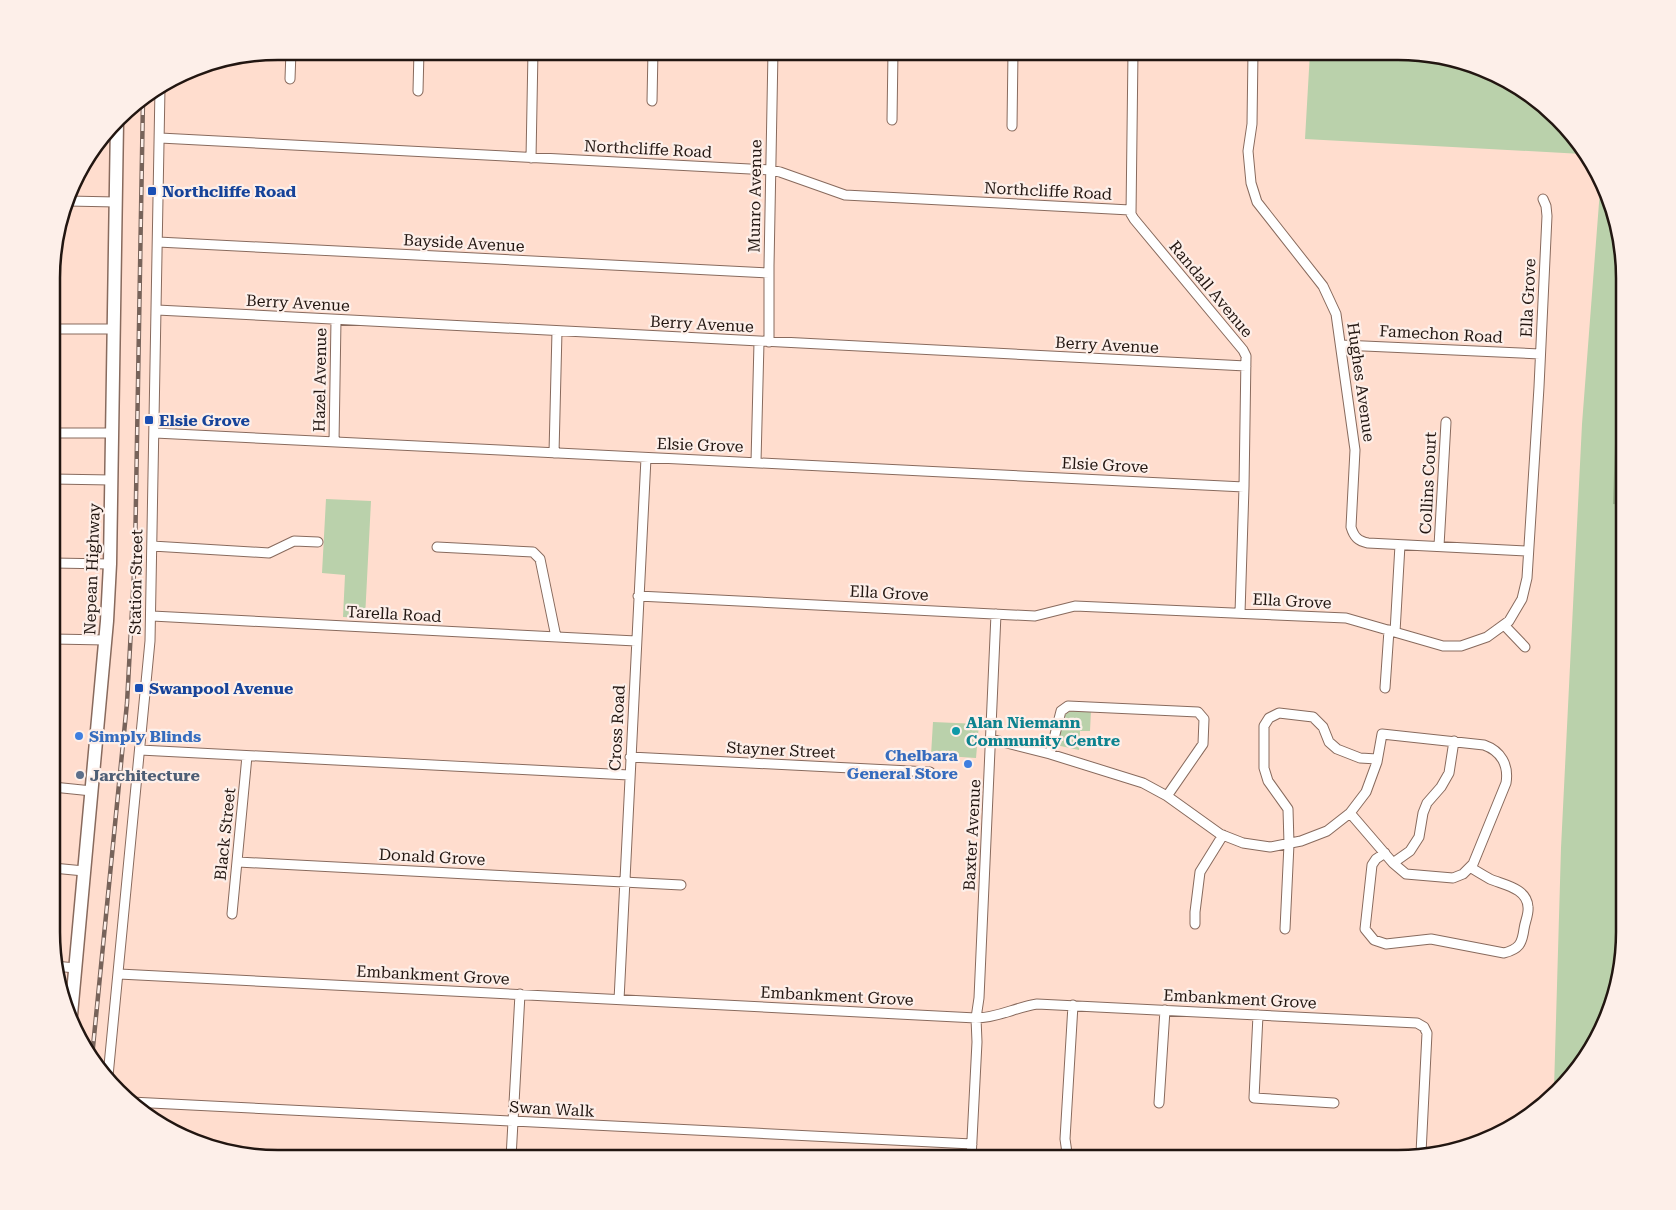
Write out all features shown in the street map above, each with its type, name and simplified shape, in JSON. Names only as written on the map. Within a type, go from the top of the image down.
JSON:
[{"type":"highway","name":"Nepean Highway","points":[[72,1002],[106,640],[110,564],[117,131]]},
{"type":"street","points":[[290,79],[291,60]]},
{"type":"street","points":[[418,92],[419,60]]},
{"type":"street","points":[[531,158],[533,60]]},
{"type":"street","points":[[652,101],[653,60]]},
{"type":"street","name":"Munro Avenue","points":[[769,342],[773,60]]},
{"type":"street","points":[[892,120],[893,60]]},
{"type":"street","points":[[1012,126],[1013,60]]},
{"type":"street","points":[[1130,210],[1133,60]]},
{"type":"street","name":"Hughes Avenue","points":[[1254,60],[1252,124],[1248,151],[1252,189],[1262,208],[1323,286],[1336,314],[1342,345],[1355,450],[1351,527],[1356,537],[1360,541],[1400,545],[1528,551]]},
{"type":"street","name":"Station Street","points":[[109,1070],[152,616],[160,95]]},
{"type":"street","name":"Northcliffe Road","points":[[160,138],[771,170],[845,196],[1130,210]]},
{"type":"street","name":"Ella Grove","points":[[638,596],[1036,616],[1075,606],[1346,618],[1443,646],[1461,646],[1486,637],[1508,622],[1522,599],[1527,578],[1548,216],[1543,199]]},
{"type":"street","points":[[75,201],[116,202]]},
{"type":"street","name":"Randall Avenue","points":[[1130,210],[1134,219],[1246,356],[1240,613]]},
{"type":"street","name":"Bayside Avenue","points":[[158,242],[769,273]]},
{"type":"street","name":"Berry Avenue","points":[[157,310],[1246,366]]},
{"type":"street","name":"Hazel Avenue","points":[[334,442],[336,320]]},
{"type":"street","points":[[60,329],[113,329]]},
{"type":"street","points":[[554,453],[557,331]]},
{"type":"street","points":[[756,462],[758,342]]},
{"type":"street","name":"Famechon Road","points":[[1342,345],[1540,354]]},
{"type":"street","name":"Collins Court","points":[[1439,546],[1446,422]]},
{"type":"street","points":[[60,433],[112,433]]},
{"type":"street","name":"Elsie Grove","points":[[155,433],[1244,487]]},
{"type":"street","name":"Cross Road","points":[[619,1000],[646,458]]},
{"type":"street","points":[[60,479],[111,480]]},
{"type":"street","points":[[152,546],[269,553],[294,541],[318,542]]},
{"type":"street","points":[[1385,688],[1400,545]]},
{"type":"street","points":[[437,547],[533,552],[540,558],[556,637]]},
{"type":"street","points":[[60,563],[110,564]]},
{"type":"street","name":"Baxter Avenue","points":[[972,1150],[996,614]]},
{"type":"street","name":"Tarella Road","points":[[152,616],[636,641]]},
{"type":"street","points":[[1504,625],[1525,647]]},
{"type":"street","points":[[60,639],[106,640]]},
{"type":"street","points":[[1050,754],[1061,711],[1068,706],[1198,712],[1204,719],[1203,744],[1167,796]]},
{"type":"street","points":[[1285,929],[1289,844],[1288,809],[1268,781],[1264,768],[1264,726],[1269,718],[1279,713],[1313,717],[1323,727],[1329,742],[1337,749],[1360,758],[1377,759]]},
{"type":"street","points":[[991,743],[996,739],[1143,783],[1167,796],[1223,835],[1243,843],[1270,848],[1301,842],[1327,831],[1350,813],[1366,792],[1377,759],[1382,734],[1479,744],[1493,748],[1502,758],[1506,770],[1505,786],[1473,864],[1463,874],[1453,878],[1406,874],[1393,863],[1350,813]]},
{"type":"street","points":[[1393,863],[1410,851],[1419,837],[1423,813],[1427,803],[1441,787],[1449,773],[1454,741]]},
{"type":"street","points":[[140,750],[629,775]]},
{"type":"street","name":"Black Street","points":[[232,914],[247,756]]},
{"type":"street","name":"Stayner Street","points":[[630,757],[930,772]]},
{"type":"street","points":[[60,788],[92,791]]},
{"type":"street","points":[[1195,924],[1200,872],[1223,835]]},
{"type":"street","points":[[1385,854],[1376,859],[1372,865],[1365,930],[1374,940],[1386,944],[1431,939],[1504,953],[1514,950],[1522,941],[1524,922],[1528,914],[1528,905],[1523,894],[1513,887],[1489,878],[1470,867]]},
{"type":"street","name":"Donald Grove","points":[[238,862],[681,885]]},
{"type":"street","points":[[60,869],[84,871]]},
{"type":"street","points":[[63,967],[75,968]]},
{"type":"street","name":"Embankment Grove","points":[[119,974],[978,1018],[991,1017],[1037,1004],[1427,1024],[1421,1149]]},
{"type":"street","points":[[511,1150],[520,994]]},
{"type":"street","points":[[1067,1150],[1065,1139],[1073,1005]]},
{"type":"street","points":[[1159,1103],[1165,1010]]},
{"type":"street","points":[[1258,1015],[1254,1098],[1334,1103]]},
{"type":"street","name":"Swan Walk","points":[[142,1103],[972,1144]]},
{"type":"green space","points":[[1310,60],[1412,60],[1454,67],[1507,89],[1542,114],[1562,134],[1577,154],[1305,139]]},
{"type":"green space","points":[[1600,196],[1609,222],[1616,264],[1616,946],[1609,988],[1594,1028],[1571,1065],[1554,1084],[1561,848],[1582,424]]},
{"type":"green space","points":[[1616,414],[1616,504],[1613,504]]},
{"type":"green space","points":[[326,499],[371,501],[365,618],[343,617],[345,575],[322,573]]},
{"type":"green space","points":[[1074,709],[1091,710],[1090,731],[1080,731],[1079,750],[1056,745],[1064,715]]},
{"type":"green space","points":[[933,722],[979,724],[976,758],[931,755]]},
{"type":"railway","points":[[93,1047],[127,703],[135,555],[143,107]]},
{"type":"place","name":"Northcliffe Road","points":[[152,191]]},
{"type":"place","name":"Elsie Grove","points":[[149,420]]},
{"type":"place","name":"Swanpool Avenue","points":[[139,688]]},
{"type":"place","name":"Alan Niemann Community Centre","points":[[956,731]]},
{"type":"place","name":"Simply Blinds","points":[[79,736]]},
{"type":"place","name":"Chelbara General Store","points":[[968,764]]},
{"type":"place","name":"Jarchitecture","points":[[80,775]]}]
